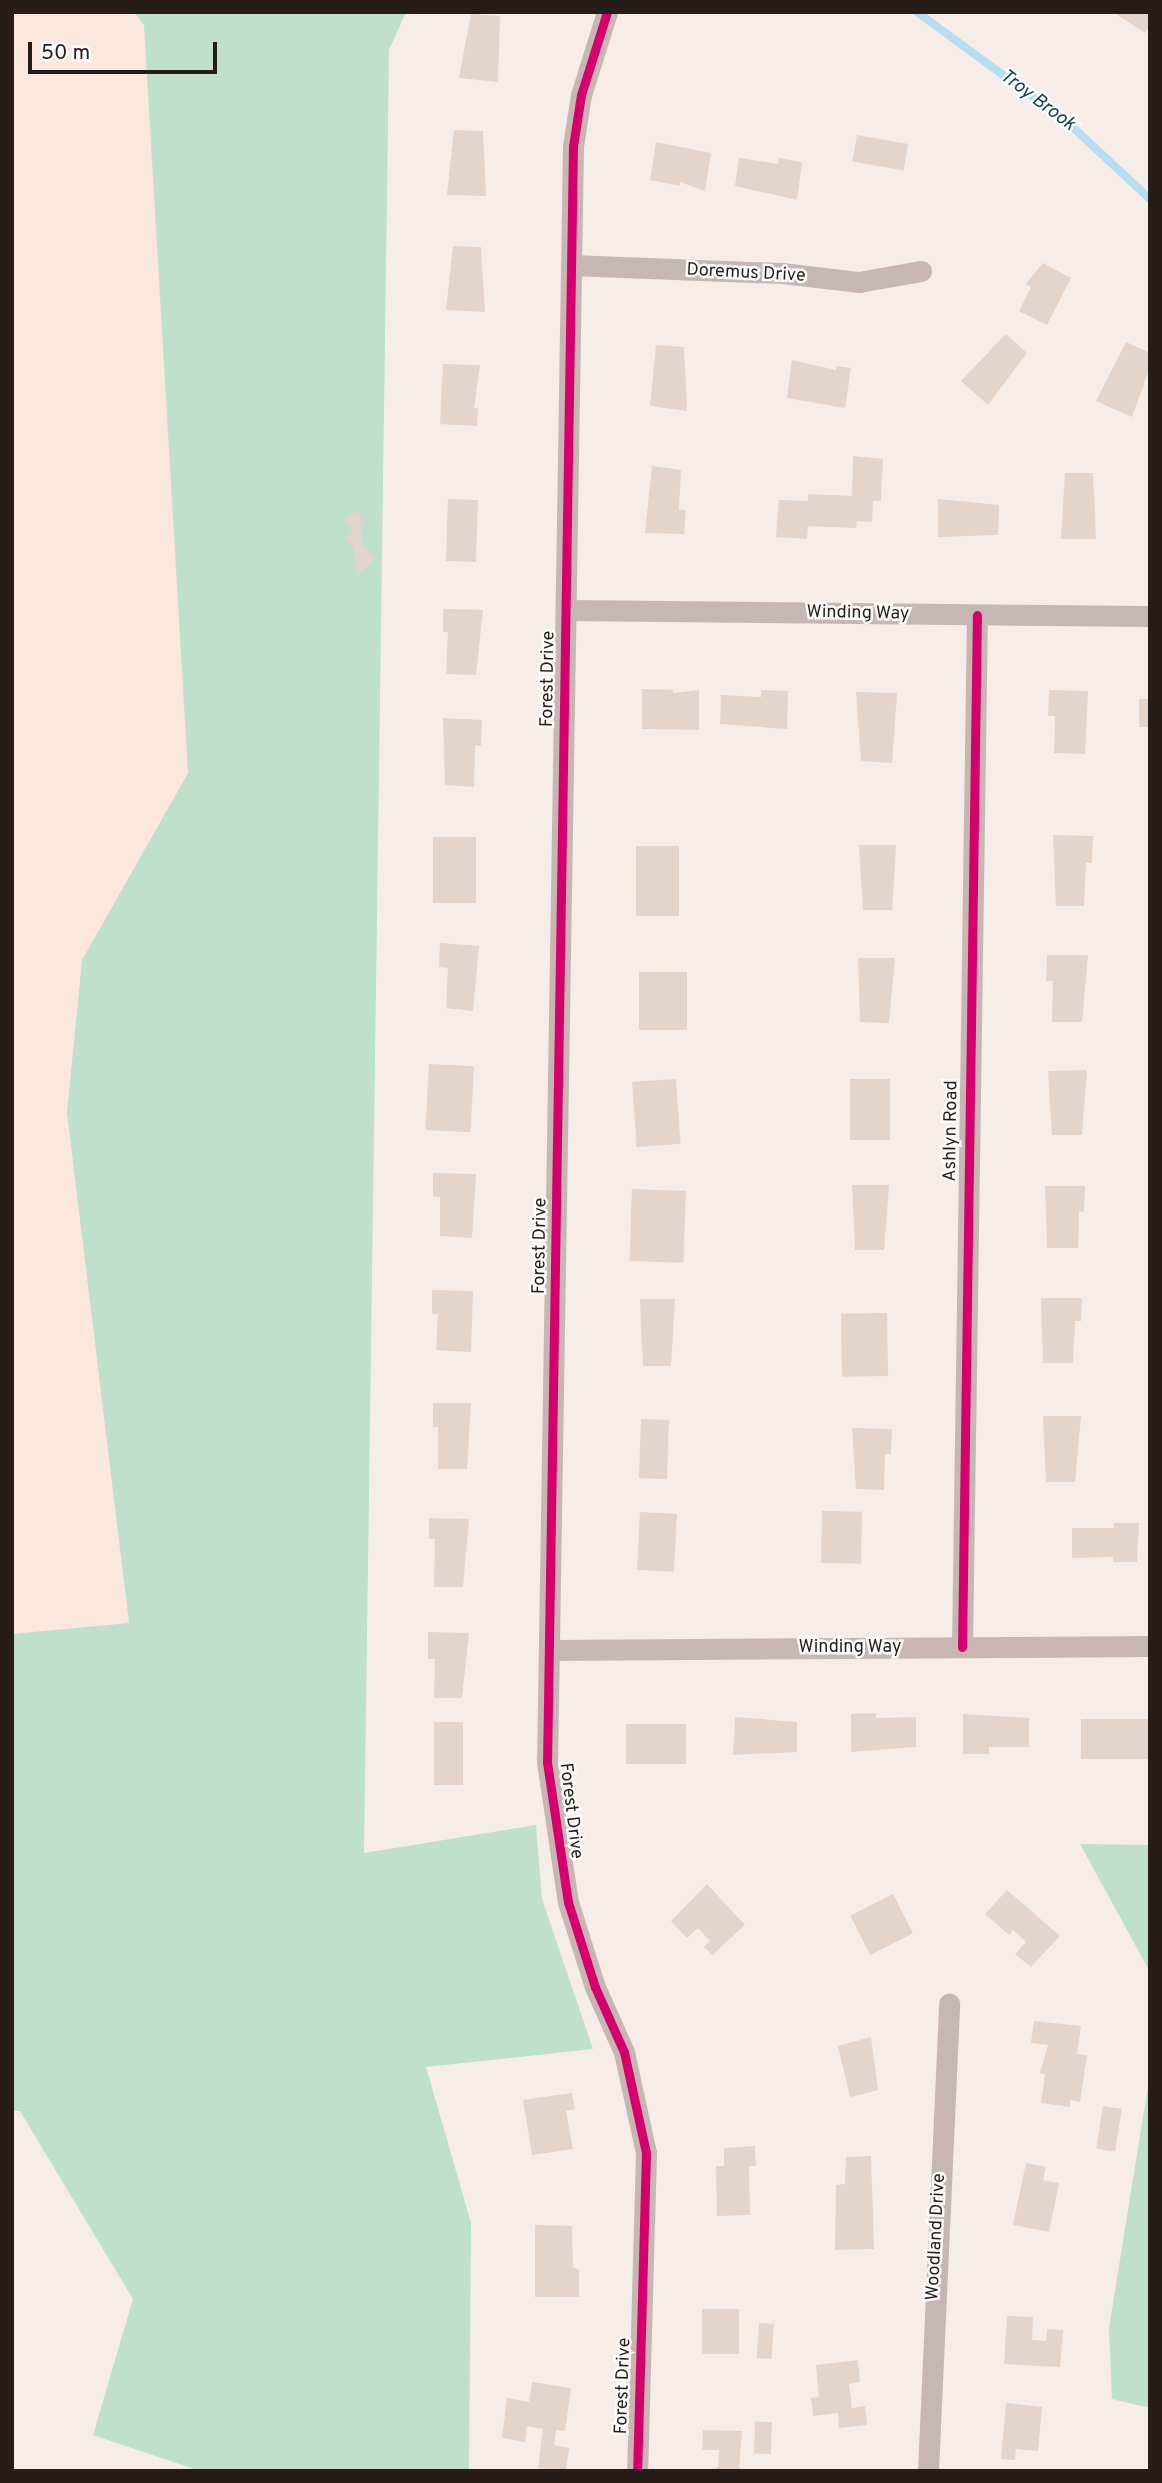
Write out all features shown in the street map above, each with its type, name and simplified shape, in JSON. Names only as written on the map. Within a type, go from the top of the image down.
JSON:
[{"type":"street","name":"Forest Drive","points":[[607,12],[581,95],[573,146],[547,1762],[554,1830],[586,1964],[627,2065],[646,2153],[637,2471]]},
{"type":"street","name":"Doremus Drive","points":[[570,265],[782,273],[859,282],[921,271]]},
{"type":"street","name":"Winding Way","points":[[566,610],[1150,616]]},
{"type":"street","name":"Ashlyn Road","points":[[962,1647],[977,615]]},
{"type":"street","name":"Winding Way","points":[[550,1650],[1150,1646]]},
{"type":"street","name":"Woodland Drive","points":[[928,2471],[949,2003]]},
{"type":"shaded area","points":[[17,12],[134,12],[144,25],[188,773],[82,960],[67,1113],[129,1623],[12,1634],[12,15]]},
{"type":"green space","points":[[134,12],[406,12],[389,50],[364,1853],[536,1825],[542,1899],[593,2049],[426,2067],[471,2223],[469,2471],[200,2471],[93,2435],[133,2299],[20,2111],[12,2111],[12,1634],[129,1623],[67,1113],[82,960],[188,773],[144,25]]},
{"type":"green space","points":[[1080,1844],[1150,1845],[1150,1972]]},
{"type":"green space","points":[[1150,2074],[1150,2408],[1112,2399],[1109,2328]]},
{"type":"building","points":[[1113,12],[1150,12],[1150,26],[1145,33]]},
{"type":"building","points":[[471,14],[500,16],[498,82],[459,78]]},
{"type":"building","points":[[454,130],[483,131],[486,196],[447,195]]},
{"type":"building","points":[[857,135],[908,144],[904,171],[852,162]]},
{"type":"building","points":[[656,142],[711,153],[705,191],[680,182],[680,186],[650,180]]},
{"type":"building","points":[[739,158],[778,164],[779,158],[802,162],[797,200],[735,186]]},
{"type":"building","points":[[453,246],[481,247],[485,312],[446,310]]},
{"type":"building","points":[[1043,263],[1071,278],[1047,325],[1019,311],[1031,287],[1026,284]]},
{"type":"building","points":[[1006,334],[1027,353],[988,405],[961,381]]},
{"type":"building","points":[[1126,342],[1150,353],[1150,367],[1132,417],[1096,401]]},
{"type":"building","points":[[656,345],[684,347],[687,411],[650,406]]},
{"type":"building","points":[[792,360],[836,370],[837,366],[851,368],[845,408],[787,398]]},
{"type":"building","points":[[443,364],[480,365],[474,408],[478,408],[477,426],[440,424]]},
{"type":"building","points":[[853,456],[883,459],[881,501],[873,501],[872,522],[857,521],[856,528],[808,526],[807,539],[776,537],[779,500],[808,501],[808,494],[852,496]]},
{"type":"building","points":[[652,466],[681,470],[679,510],[686,510],[684,534],[645,533]]},
{"type":"building","points":[[1065,473],[1093,473],[1096,539],[1061,539]]},
{"type":"building","points":[[448,499],[478,500],[476,562],[446,561]]},
{"type":"building","points":[[938,499],[999,505],[998,535],[938,537]]},
{"type":"building","points":[[356,511],[364,520],[360,524],[363,545],[375,559],[357,575],[354,548],[346,537],[353,531],[344,521]]},
{"type":"building","points":[[443,609],[483,610],[476,675],[446,674],[448,632],[443,632]]},
{"type":"building","points":[[642,689],[673,690],[673,693],[699,690],[699,730],[642,729]]},
{"type":"building","points":[[761,690],[788,691],[787,729],[720,724],[721,695],[761,697]]},
{"type":"building","points":[[1049,690],[1088,691],[1085,754],[1054,753],[1055,716],[1048,716]]},
{"type":"building","points":[[856,692],[897,693],[892,763],[861,761]]},
{"type":"building","points":[[1139,699],[1150,699],[1150,727],[1139,727]]},
{"type":"building","points":[[443,718],[482,720],[481,746],[475,745],[474,787],[445,785]]},
{"type":"building","points":[[1053,835],[1093,836],[1092,863],[1086,863],[1084,906],[1056,906]]},
{"type":"building","points":[[433,837],[476,837],[476,903],[433,903]]},
{"type":"building","points":[[859,845],[896,845],[892,910],[863,910]]},
{"type":"building","points":[[636,846],[679,846],[679,916],[636,916]]},
{"type":"building","points":[[440,943],[479,946],[473,1011],[446,1008],[448,968],[439,967]]},
{"type":"building","points":[[1047,955],[1088,955],[1082,1022],[1052,1022],[1053,981],[1046,981]]},
{"type":"building","points":[[858,958],[895,958],[889,1023],[860,1022]]},
{"type":"building","points":[[639,972],[687,972],[687,1030],[639,1030]]},
{"type":"building","points":[[429,1064],[474,1066],[470,1132],[426,1130]]},
{"type":"building","points":[[1087,1070],[1082,1135],[1052,1135],[1048,1071]]},
{"type":"building","points":[[676,1079],[681,1144],[637,1147],[632,1082]]},
{"type":"building","points":[[850,1079],[890,1079],[890,1140],[850,1140]]},
{"type":"building","points":[[433,1173],[476,1174],[472,1238],[440,1236],[440,1197],[433,1196]]},
{"type":"building","points":[[852,1185],[889,1185],[884,1250],[855,1250]]},
{"type":"building","points":[[1045,1186],[1085,1186],[1084,1212],[1079,1211],[1078,1248],[1047,1248]]},
{"type":"building","points":[[632,1189],[686,1191],[683,1263],[629,1261]]},
{"type":"building","points":[[432,1290],[473,1291],[471,1352],[436,1350],[438,1314],[432,1314]]},
{"type":"building","points":[[1041,1298],[1082,1298],[1081,1321],[1075,1321],[1073,1363],[1043,1363]]},
{"type":"building","points":[[640,1299],[675,1299],[671,1366],[643,1366]]},
{"type":"building","points":[[887,1313],[888,1376],[842,1377],[841,1314]]},
{"type":"building","points":[[433,1403],[471,1403],[467,1469],[438,1469],[438,1427],[433,1427]]},
{"type":"building","points":[[1043,1416],[1081,1416],[1075,1482],[1046,1482]]},
{"type":"building","points":[[641,1419],[669,1420],[667,1479],[639,1478]]},
{"type":"building","points":[[852,1428],[892,1429],[891,1454],[885,1454],[884,1490],[856,1489]]},
{"type":"building","points":[[822,1511],[862,1512],[861,1564],[821,1563]]},
{"type":"building","points":[[640,1512],[677,1514],[674,1572],[637,1570]]},
{"type":"building","points":[[429,1518],[469,1519],[463,1587],[434,1587],[435,1539],[429,1539]]},
{"type":"building","points":[[1114,1523],[1139,1523],[1137,1562],[1113,1562],[1113,1557],[1072,1558],[1072,1528],[1114,1528]]},
{"type":"building","points":[[428,1632],[469,1633],[462,1698],[434,1698],[435,1659],[428,1659]]},
{"type":"building","points":[[876,1713],[876,1718],[916,1717],[916,1747],[851,1752],[851,1714]]},
{"type":"building","points":[[963,1714],[1029,1718],[1029,1747],[989,1747],[989,1754],[963,1754]]},
{"type":"building","points":[[735,1717],[797,1722],[797,1752],[733,1755]]},
{"type":"building","points":[[1081,1719],[1150,1719],[1150,1759],[1081,1759]]},
{"type":"building","points":[[434,1722],[463,1722],[463,1785],[434,1785]]},
{"type":"building","points":[[626,1724],[686,1724],[686,1764],[626,1764]]},
{"type":"building","points":[[707,1884],[745,1925],[712,1955],[704,1947],[710,1941],[698,1928],[687,1938],[671,1921]]},
{"type":"building","points":[[1007,1890],[1060,1936],[1031,1967],[1015,1954],[1026,1942],[1013,1930],[1009,1935],[985,1914]]},
{"type":"building","points":[[893,1894],[913,1933],[870,1955],[850,1916]]},
{"type":"building","points":[[1034,2021],[1081,2026],[1077,2054],[1087,2055],[1080,2102],[1070,2100],[1070,2107],[1041,2103],[1045,2074],[1040,2073],[1048,2045],[1031,2043]]},
{"type":"building","points":[[871,2037],[878,2090],[850,2097],[838,2046]]},
{"type":"building","points":[[572,2093],[575,2109],[566,2111],[573,2149],[532,2155],[523,2100]]},
{"type":"building","points":[[1103,2106],[1122,2109],[1115,2151],[1096,2148]]},
{"type":"building","points":[[755,2146],[756,2166],[749,2166],[750,2215],[717,2216],[716,2166],[724,2166],[724,2148]]},
{"type":"building","points":[[871,2156],[874,2249],[835,2250],[836,2185],[845,2184],[846,2157]]},
{"type":"building","points":[[1026,2163],[1046,2167],[1043,2180],[1059,2183],[1049,2232],[1013,2225]]},
{"type":"building","points":[[535,2225],[572,2226],[573,2268],[579,2269],[579,2297],[535,2297]]},
{"type":"building","points":[[702,2309],[739,2309],[739,2354],[702,2354]]},
{"type":"building","points":[[1007,2316],[1033,2317],[1032,2340],[1046,2341],[1047,2329],[1063,2330],[1060,2367],[1004,2364]]},
{"type":"building","points":[[759,2323],[774,2324],[772,2359],[757,2358]]},
{"type":"building","points":[[858,2360],[860,2382],[849,2384],[852,2408],[865,2406],[867,2425],[839,2428],[838,2413],[813,2416],[811,2398],[819,2397],[816,2365]]},
{"type":"building","points":[[532,2382],[571,2388],[565,2431],[556,2430],[554,2445],[569,2448],[566,2471],[538,2468],[543,2429],[527,2426],[525,2442],[502,2438],[507,2398],[529,2402]]},
{"type":"building","points":[[1006,2403],[1042,2407],[1038,2451],[1016,2449],[1015,2460],[1001,2459]]},
{"type":"building","points":[[755,2421],[772,2422],[771,2454],[754,2453]]},
{"type":"building","points":[[703,2430],[742,2431],[739,2471],[711,2471],[718,2467],[719,2450],[702,2450]]},
{"type":"waterway","name":"Troy Brook","points":[[917,12],[1066,121],[1150,199]]},
{"type":"cycle path","points":[[607,12],[581,95],[573,146],[547,1762],[568,1902],[595,1987],[624,2052],[646,2153],[637,2471]]},
{"type":"cycle path","points":[[962,1647],[977,615]]}]
